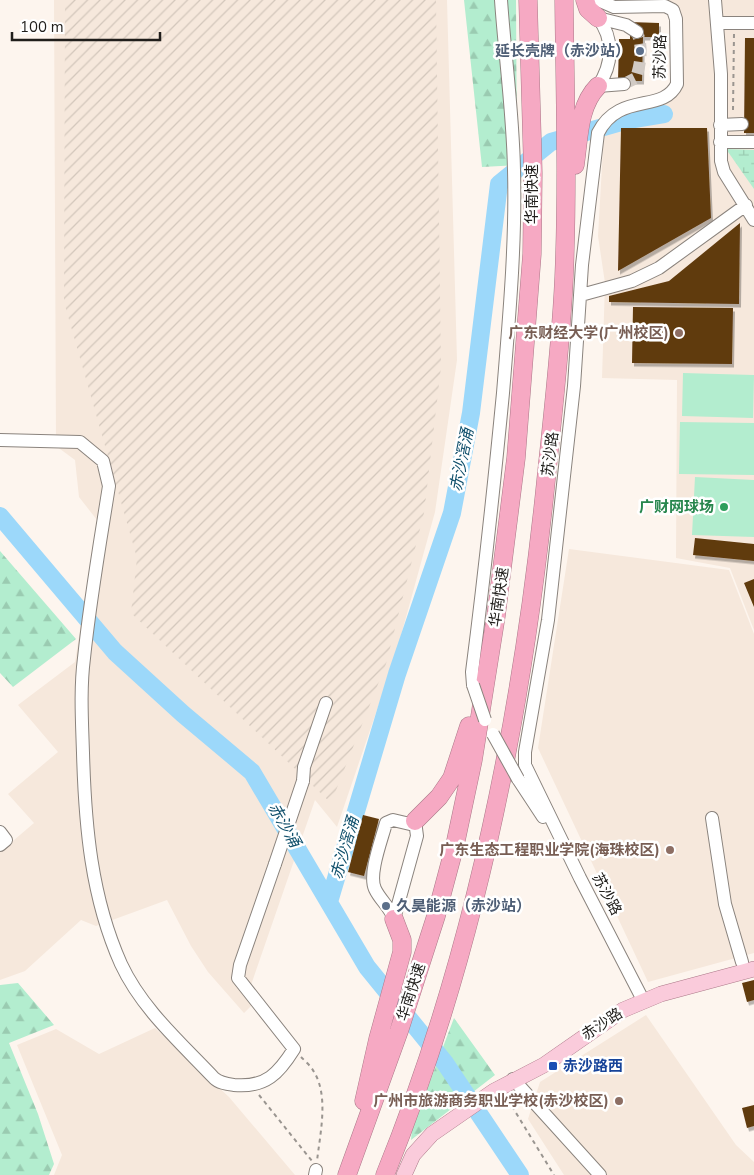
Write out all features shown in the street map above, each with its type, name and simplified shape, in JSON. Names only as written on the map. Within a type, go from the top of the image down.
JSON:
[{"type":"highway","name":"华南快速","points":[[348,1173],[399,1031],[436,916],[464,807],[492,643],[508,533],[523,381],[532,254],[533,173],[528,0]]},
{"type":"highway","points":[[564,0],[565,104],[571,170]]},
{"type":"highway","points":[[585,0],[588,9],[598,18]]},
{"type":"highway","points":[[385,1175],[425,1065],[480,880],[520,676],[539,551],[556,390],[571,170],[583,112],[594,91]]},
{"type":"highway","points":[[415,821],[439,797],[452,778],[492,643]]},
{"type":"highway","points":[[348,1173],[380,1031],[397,975],[402,946],[394,919]]},
{"type":"main road","name":"赤沙路","points":[[404,1175],[413,1155],[432,1134],[513,1079],[544,1064],[642,996],[750,963]]},
{"type":"street","points":[[501,0],[514,170],[508,333],[497,457],[472,672],[473,685],[485,720],[529,799],[562,843]]},
{"type":"street","name":"苏沙路","points":[[598,0],[614,7],[666,6],[673,10],[676,19],[677,84],[673,93],[664,98],[630,105],[613,112],[604,121],[598,133],[584,245],[574,386],[548,620],[525,752],[525,765],[562,843],[642,996]]},
{"type":"street","points":[[715,0],[721,74],[720,142],[724,172],[754,220]]},
{"type":"street","points":[[598,18],[626,25],[637,32]]},
{"type":"street","points":[[594,91],[609,62],[609,42],[605,28],[598,18]]},
{"type":"street","points":[[717,23],[754,23]]},
{"type":"street","points":[[594,91],[624,84]]},
{"type":"street","points":[[720,125],[738,125]]},
{"type":"street","points":[[720,142],[754,142]]},
{"type":"street","points":[[581,295],[632,281],[659,268],[746,205]]},
{"type":"street","points":[[0,440],[80,442],[102,461],[109,486],[83,660],[82,717],[88,849],[106,924],[122,964],[144,1002],[168,1032],[216,1080],[242,1086],[265,1082],[282,1069],[294,1049],[238,978],[240,965],[303,781],[304,768],[326,703]]},
{"type":"street","points":[[712,818],[725,904],[750,963]]},
{"type":"street","points":[[393,820],[410,824],[415,821],[418,836],[394,919],[391,910],[376,891],[373,873],[386,823],[393,820]]},
{"type":"street","points":[[0,832],[6,840],[0,846]]},
{"type":"street","points":[[513,1079],[600,1175]]},
{"type":"path","points":[[734,34],[738,125]]},
{"type":"path","points":[[294,1049],[314,1072],[320,1088],[322,1114],[316,1173]]},
{"type":"path","points":[[242,1086],[257,1092],[311,1158],[316,1173]]},
{"type":"path","points":[[526,1092],[513,1108],[554,1175]]},
{"type":"shaded area","points":[[54,0],[447,0],[457,360],[435,512],[395,657],[337,827],[315,800],[251,985],[255,1002],[244,1013],[208,972],[191,946],[167,900],[96,926],[81,920],[25,971],[0,980],[0,852],[34,823],[8,794],[58,752],[18,705],[75,662],[97,520],[79,497],[75,460],[56,446]]},
{"type":"shaded area","points":[[65,0],[436,0],[441,367],[424,513],[386,664],[331,803],[131,613],[137,558],[64,302]]},
{"type":"shaded area","name":"广东财经大学(广州校区)","points":[[602,0],[754,0],[754,630],[730,568],[676,558],[677,380],[602,378],[605,283],[598,236],[604,131],[620,114],[676,96],[678,9]]},
{"type":"shaded area","name":"广东生态工程职业学院(海珠校区)","points":[[569,549],[729,570],[754,634],[754,953],[648,982],[538,748]]},
{"type":"shaded area","name":"广州市旅游商务职业学校(赤沙校区)","points":[[646,1015],[736,1145],[754,1162],[754,1175],[564,1175],[528,1119],[540,1082]]},
{"type":"shaded area","points":[[155,1028],[229,1097],[295,1175],[54,1175],[62,1155],[17,1045],[56,1029],[99,1054]]},
{"type":"green space","points":[[464,0],[516,0],[517,165],[482,167]]},
{"type":"green space","points":[[726,149],[754,150],[754,189]]},
{"type":"green space","points":[[683,373],[754,375],[753,418],[682,416]]},
{"type":"green space","points":[[680,422],[754,423],[754,475],[679,474]]},
{"type":"green space","name":"广财网球场","points":[[695,477],[754,480],[754,537],[692,535]]},
{"type":"green space","points":[[0,551],[76,639],[13,687],[0,673]]},
{"type":"green space","points":[[18,983],[54,1025],[9,1043],[38,1114],[54,1164],[49,1175],[0,1175],[0,985]]},
{"type":"green space","points":[[454,1018],[495,1075],[411,1140],[412,1129]]},
{"type":"building","points":[[630,22],[659,23],[659,37],[643,37],[642,81],[618,81],[619,39],[630,39]]},
{"type":"building","points":[[745,38],[754,38],[754,133],[744,133]]},
{"type":"building","points":[[621,128],[707,128],[711,218],[618,271]]},
{"type":"building","points":[[740,223],[739,304],[609,302],[609,296],[669,281]]},
{"type":"building","points":[[633,307],[733,308],[732,364],[632,363]]},
{"type":"building","points":[[695,538],[754,544],[754,561],[693,555]]},
{"type":"building","points":[[754,579],[754,607],[744,583]]},
{"type":"building","points":[[363,815],[379,819],[364,876],[348,872]]},
{"type":"building","points":[[754,980],[754,1000],[747,1002],[742,983]]},
{"type":"building","points":[[754,1105],[754,1126],[747,1128],[742,1108]]},
{"type":"waterway","name":"赤沙滘涌","points":[[329,902],[397,674],[452,513],[471,413],[499,184],[551,142],[628,120],[664,114]]},
{"type":"waterway","name":"赤沙涌","points":[[0,516],[115,652],[183,714],[252,772],[367,967],[445,1063],[520,1175]]},
{"type":"tunnel","points":[[624,84],[636,78],[638,72],[641,49],[637,32]]},
{"type":"place","name":"延长壳牌（赤沙站）","points":[[640,51]]},
{"type":"place","name":"广东财经大学(广州校区)","points":[[679,333]]},
{"type":"place","name":"广财网球场","points":[[724,507]]},
{"type":"place","name":"广东生态工程职业学院(海珠校区)","points":[[670,850]]},
{"type":"place","name":"久昊能源（赤沙站）","points":[[386,906]]},
{"type":"place","name":"赤沙路西","points":[[553,1066]]},
{"type":"place","name":"广州市旅游商务职业学校(赤沙校区)","points":[[619,1101]]}]
